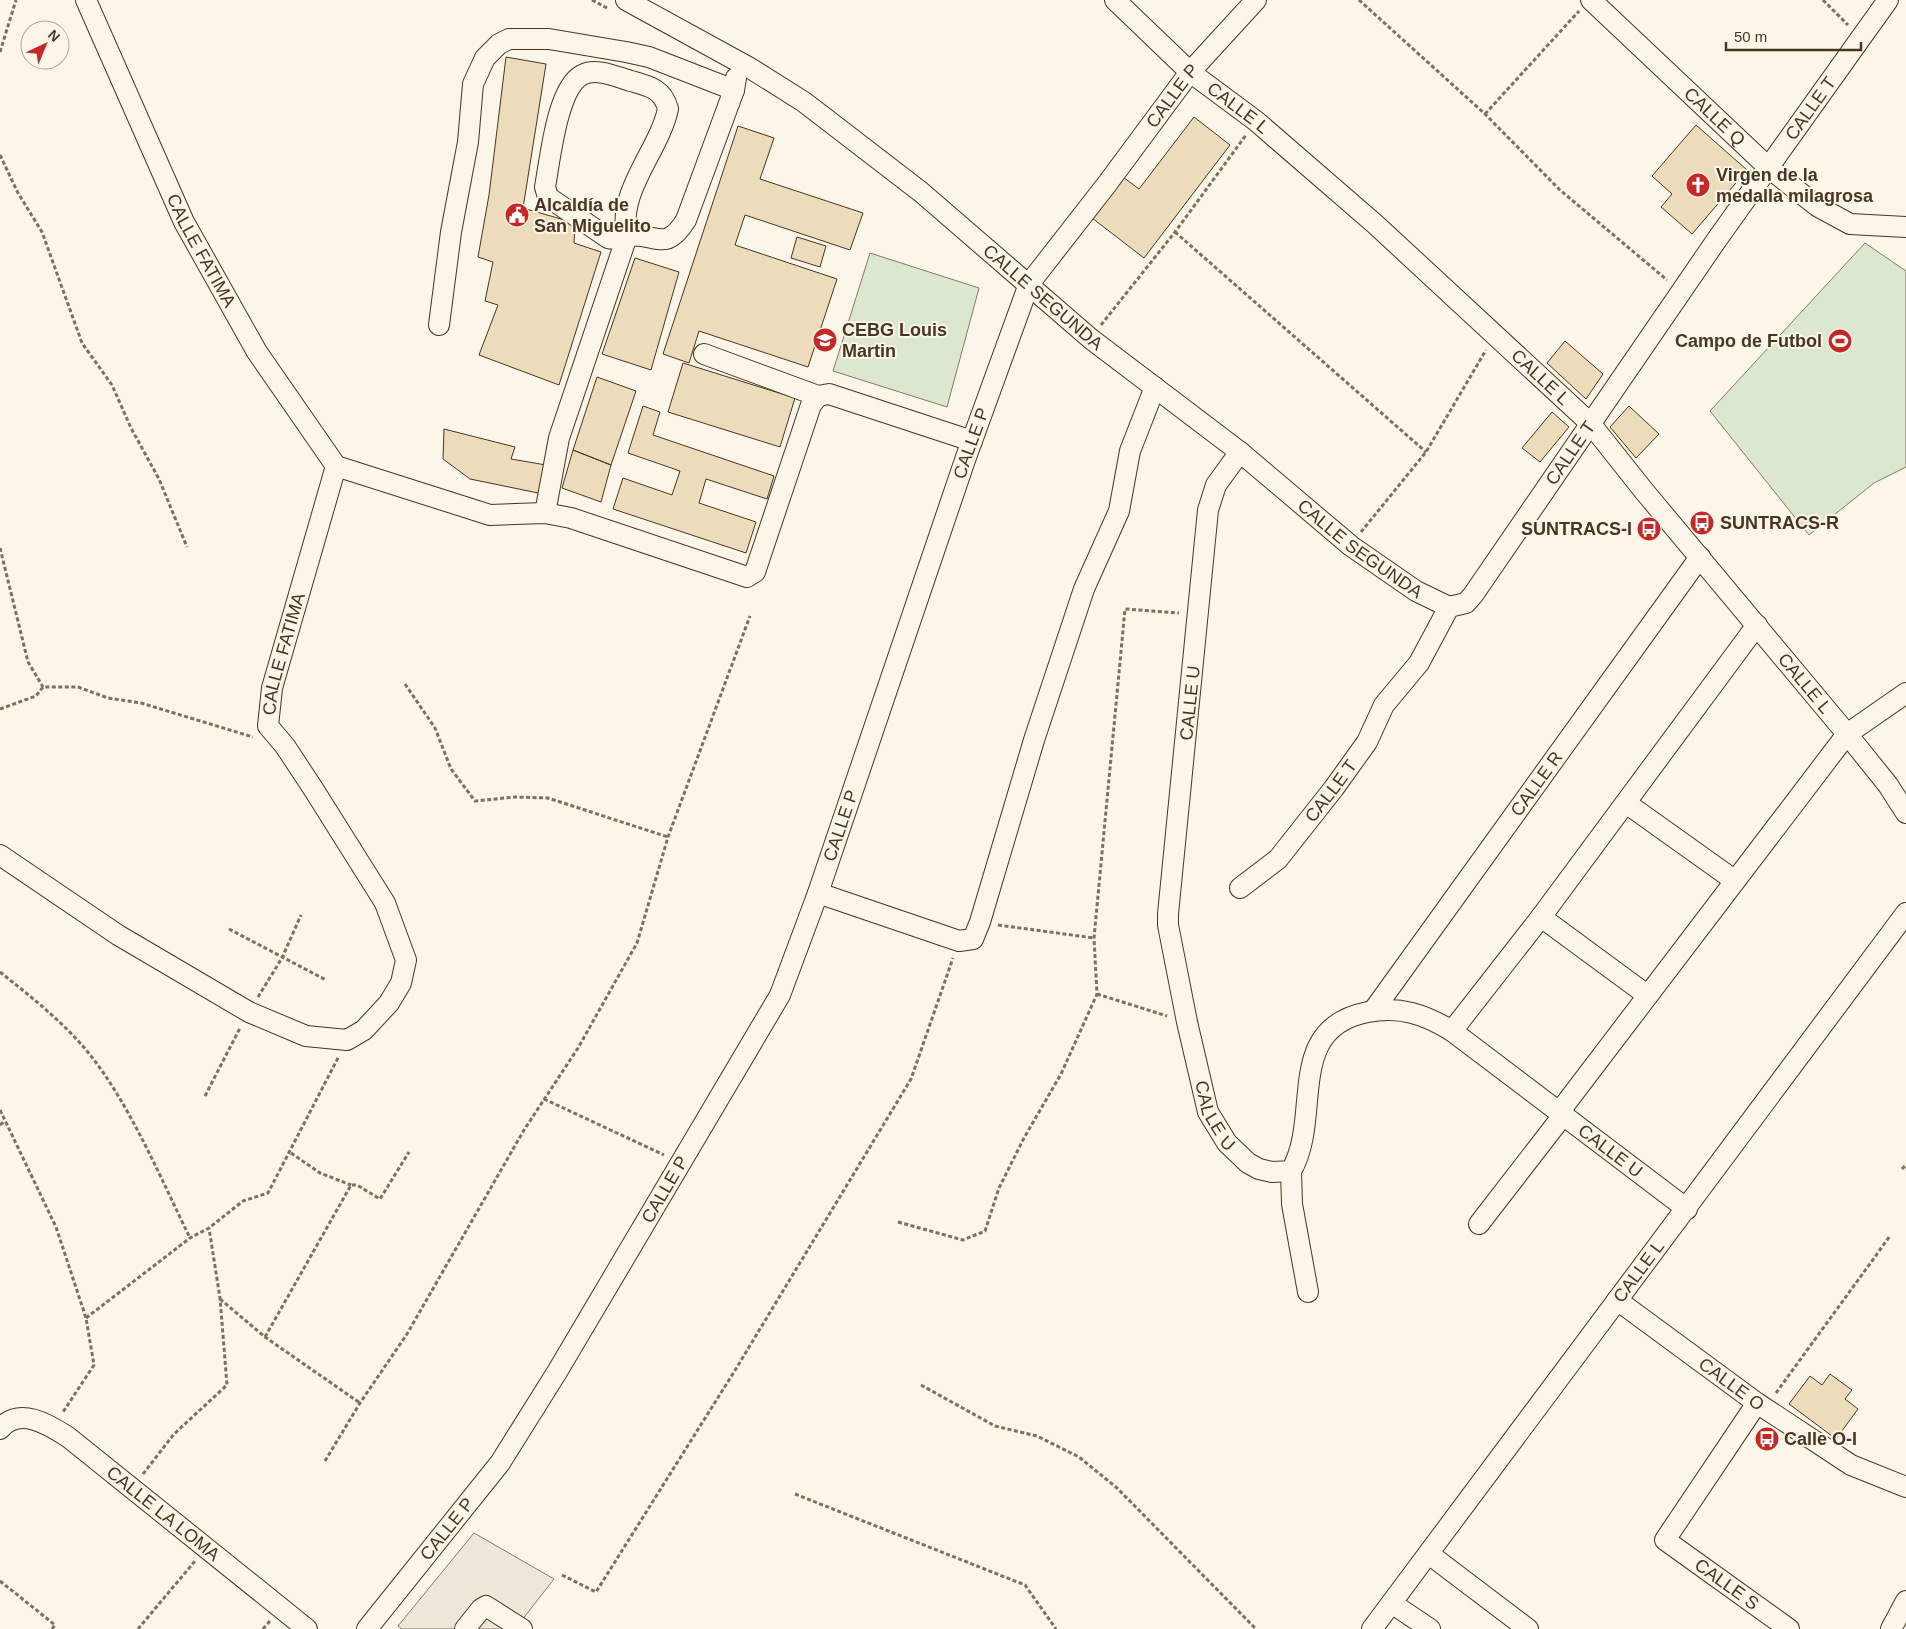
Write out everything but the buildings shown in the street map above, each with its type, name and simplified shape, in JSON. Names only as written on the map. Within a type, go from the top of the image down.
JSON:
[{"type":"street","name":"CALLE FATIMA","points":[[86,0],[184,222],[257,352],[336,466],[272,688],[268,726],[285,746],[385,903],[406,960],[401,983],[389,1003],[364,1030],[347,1040]]},
{"type":"street","name":"CALLE L","points":[[1115,0],[1190,72],[1256,121],[1375,224],[1590,423],[1644,491],[1847,734],[1888,785],[1906,813]]},
{"type":"street","name":"CALLE P","points":[[367,1629],[500,1463],[557,1372],[780,995],[818,893],[972,441],[1029,284],[1108,184],[1190,72],[1256,0]]},
{"type":"street","name":"CALLE T","points":[[1240,888],[1278,859],[1345,773],[1367,742],[1384,706],[1419,663],[1449,607],[1466,603],[1474,595],[1679,294],[1888,0]]},
{"type":"street","name":"CALLE Q","points":[[1587,4],[1769,168],[1817,206],[1850,224],[1906,227]]},
{"type":"street","name":"CALLE SEGUNDA","points":[[622,7],[750,68],[804,102],[921,192],[1091,339],[1240,452],[1351,546],[1416,590],[1449,607]]},
{"type":"street","points":[[439,325],[451,232],[468,142],[473,84],[485,58],[499,44],[509,39],[549,39],[626,52],[650,57],[735,84],[686,220],[674,236],[667,240],[627,236],[614,240],[608,238],[548,197],[545,186],[563,101],[572,84],[582,75],[592,72],[608,74],[653,87],[666,100],[668,109],[629,199],[624,222],[627,236],[560,438],[545,513]]},
{"type":"street","points":[[704,354],[818,396],[829,394],[972,441]]},
{"type":"street","points":[[818,893],[959,941],[973,939],[980,922],[1034,740],[1084,589],[1119,511],[1130,451],[1155,387]]},
{"type":"street","points":[[336,466],[490,514],[545,513],[571,518],[747,577],[755,572],[811,405],[818,396]]},
{"type":"street","name":"CALLE U","points":[[1240,452],[1216,485],[1211,498],[1168,914],[1168,925],[1187,1022],[1208,1112],[1227,1143],[1238,1155],[1259,1169],[1272,1172],[1291,1171],[1299,1157],[1303,1144],[1310,1072],[1317,1048],[1337,1023],[1350,1016],[1373,1012],[1414,1012],[1430,1018],[1452,1031],[1562,1112],[1687,1209]]},
{"type":"street","name":"CALLE R","points":[[1373,1012],[1700,557]]},
{"type":"street","points":[[1452,1031],[1541,917],[1757,625]]},
{"type":"street","points":[[1479,1224],[1647,995],[1847,734],[1906,693]]},
{"type":"street","points":[[1626,803],[1734,880]]},
{"type":"street","points":[[0,855],[118,935],[249,1012],[306,1036],[347,1040]]},
{"type":"street","name":"CALLE L","points":[[1372,1629],[1393,1604],[1906,913]]},
{"type":"street","points":[[1541,917],[1647,995]]},
{"type":"street","points":[[1291,1171],[1292,1204],[1308,1292]]},
{"type":"street","name":"CALLE O","points":[[1617,1300],[1757,1404],[1851,1465],[1906,1487]]},
{"type":"street","name":"CALLE S","points":[[1757,1404],[1665,1540],[1789,1629]]},
{"type":"street","name":"CALLE LA LOMA","points":[[6,1424],[22,1418],[40,1421],[53,1427],[132,1487],[307,1629]]},
{"type":"street","points":[[1429,1554],[1528,1629]]},
{"type":"street","points":[[1892,1629],[1906,1601]]},
{"type":"street","points":[[1393,1604],[1430,1629]]},
{"type":"street","points":[[465,1629],[481,1608],[486,1606],[492,1608],[522,1629]]},
{"type":"path","points":[[0,52],[16,0]]},
{"type":"path","points":[[592,0],[622,7]]},
{"type":"path","points":[[1359,0],[1485,114],[1560,190],[1664,276],[1679,294]]},
{"type":"path","points":[[1823,0],[1861,38]]},
{"type":"path","points":[[1485,114],[1587,4]]},
{"type":"path","points":[[1091,339],[1174,232],[1256,121]]},
{"type":"path","points":[[0,155],[18,193],[42,232],[82,343],[112,385],[131,428],[160,479],[188,547]]},
{"type":"path","points":[[1174,232],[1426,452]]},
{"type":"path","points":[[1351,546],[1426,452],[1496,335]]},
{"type":"path","points":[[0,548],[28,662],[43,687]]},
{"type":"path","points":[[898,1222],[963,1240],[985,1231],[1000,1188],[1024,1138],[1061,1074],[1097,994],[1094,938],[1125,609],[1199,615]]},
{"type":"path","points":[[325,1461],[360,1403],[407,1334],[524,1130],[578,1048],[637,943],[668,837],[750,616]]},
{"type":"path","points":[[405,684],[435,728],[451,768],[475,801],[515,797],[548,798],[668,837]]},
{"type":"path","points":[[0,709],[36,696],[43,687]]},
{"type":"path","points":[[43,687],[78,687],[256,737]]},
{"type":"path","points":[[205,1096],[249,1012],[282,958],[301,916]]},
{"type":"path","points":[[980,922],[1094,938]]},
{"type":"path","points":[[229,929],[326,980]]},
{"type":"path","points":[[562,1574],[596,1592],[617,1560],[912,1079],[959,941]]},
{"type":"path","points":[[0,972],[43,1007],[88,1052],[125,1108],[190,1238]]},
{"type":"path","points":[[1097,994],[1187,1022]]},
{"type":"path","points":[[86,1318],[190,1238],[209,1228],[243,1201],[268,1193],[347,1040]]},
{"type":"path","points":[[544,1099],[679,1163]]},
{"type":"path","points":[[0,1110],[56,1227],[86,1318],[94,1365],[53,1427]]},
{"type":"path","points":[[0,1125],[5,1121]]},
{"type":"path","points":[[290,1153],[320,1173],[350,1185],[357,1185],[380,1199],[410,1152]]},
{"type":"path","points":[[1902,1169],[1906,1165]]},
{"type":"path","points":[[265,1336],[350,1185]]},
{"type":"path","points":[[132,1487],[174,1434],[227,1386],[220,1298],[209,1228]]},
{"type":"path","points":[[1776,1393],[1890,1236]]},
{"type":"path","points":[[220,1298],[265,1336],[360,1403]]},
{"type":"path","points":[[921,1385],[995,1426],[1037,1436],[1079,1457],[1117,1488],[1256,1629]]},
{"type":"path","points":[[795,1494],[1025,1585],[1056,1629]]},
{"type":"path","points":[[138,1629],[206,1547]]},
{"type":"path","points":[[0,1582],[55,1626],[52,1629]]},
{"type":"green space","name":"Campo de Futbol","points":[[1865,243],[1906,271],[1906,467],[1874,483],[1809,535],[1710,411]]},
{"type":"green space","points":[[870,253],[979,288],[947,407],[833,371]]},
{"type":"shaded area","points":[[474,1533],[554,1579],[515,1629],[402,1629],[398,1626]]},
{"type":"place","name":"Virgen de la medalla milagrosa","points":[[1698,185]]},
{"type":"place","name":"Alcaldía de San Miguelito","points":[[517,215]]},
{"type":"place","name":"CEBG Louis Martin","points":[[825,340]]},
{"type":"place","name":"Campo de Futbol","points":[[1840,341]]},
{"type":"place","name":"SUNTRACS-R","points":[[1702,523]]},
{"type":"place","name":"SUNTRACS-I","points":[[1649,529]]},
{"type":"place","name":"Calle O-I","points":[[1767,1439]]}]
